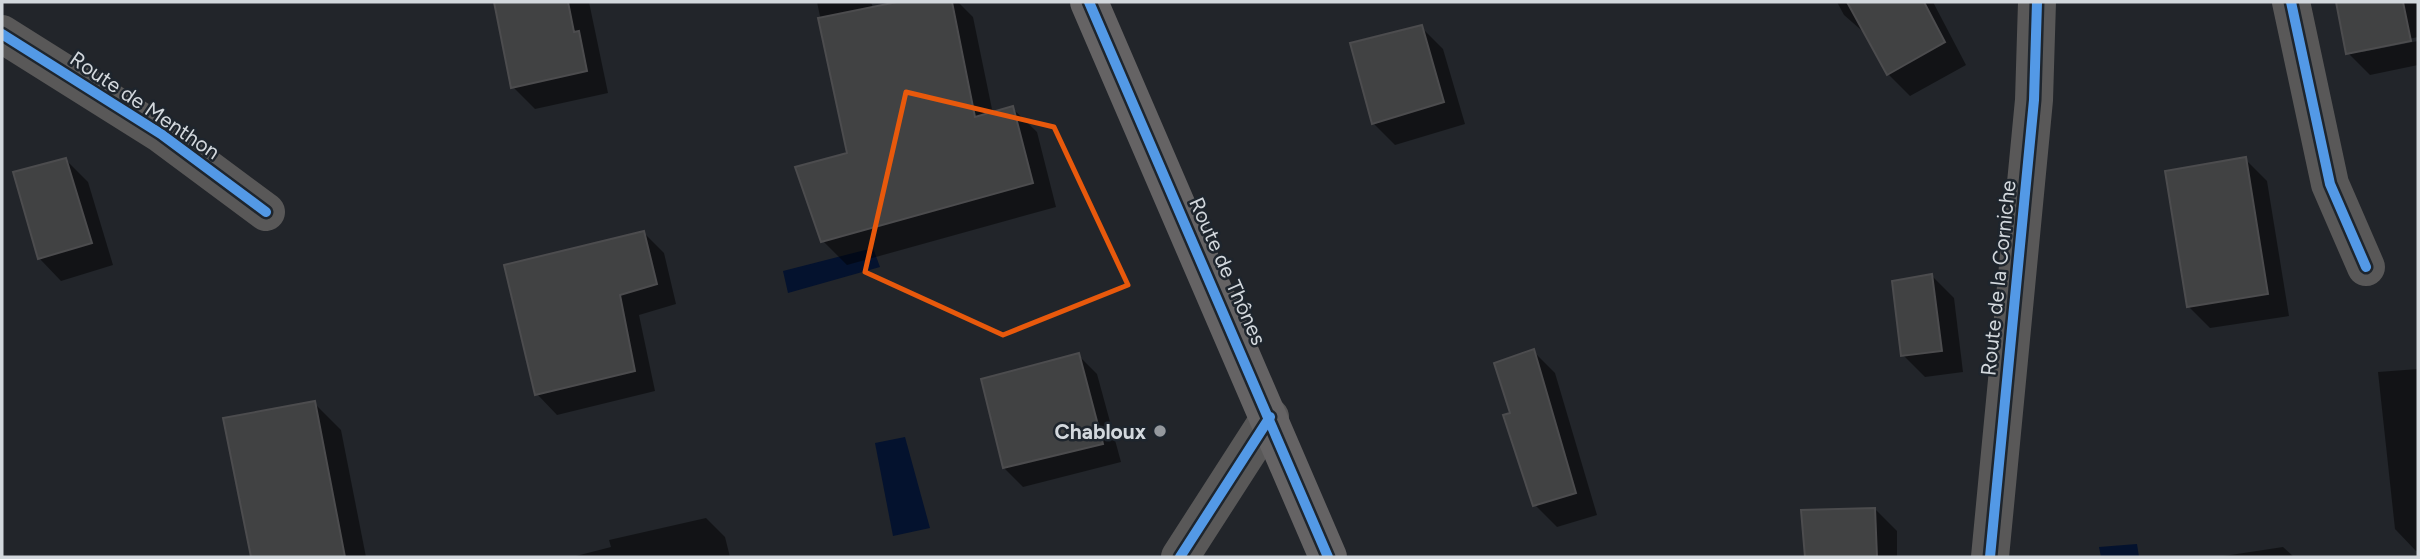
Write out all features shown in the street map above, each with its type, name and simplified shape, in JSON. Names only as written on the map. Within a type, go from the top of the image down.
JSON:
[{"type":"main road","name":"Route de Thônes","points":[[1089,2],[1270,417],[1328,557]]},
{"type":"street","name":"Route de la Corniche","points":[[1990,557],[2034,100],[2037,2]]},
{"type":"street","points":[[2291,2],[2330,184],[2366,267]]},
{"type":"street","name":"Route de Menthon","points":[[2,33],[161,134],[266,212]]},
{"type":"street","points":[[1180,557],[1270,417]]},
{"type":"highlighted area","points":[[906,92],[1054,127],[1128,285],[1003,335],[865,272]]},
{"type":"water","points":[[873,248],[880,267],[788,293],[783,271]]},
{"type":"water","points":[[905,437],[930,528],[893,536],[875,443]]},
{"type":"water","points":[[2137,544],[2139,557],[2101,557],[2099,547]]},
{"type":"building","points":[[494,2],[568,2],[574,32],[579,31],[587,71],[511,88]]},
{"type":"building","points":[[897,2],[952,2],[975,117],[1013,106],[1033,183],[821,242],[795,167],[847,153],[818,18]]},
{"type":"building","points":[[1847,2],[1924,2],[1945,42],[1887,75]]},
{"type":"building","points":[[2336,2],[2403,2],[2411,41],[2346,54]]},
{"type":"building","points":[[1422,25],[1444,102],[1372,124],[1350,43]]},
{"type":"building","points":[[2246,157],[2268,294],[2187,307],[2165,171]]},
{"type":"building","points":[[66,158],[92,243],[38,259],[13,172]]},
{"type":"building","points":[[644,231],[657,284],[620,295],[635,371],[535,395],[504,265]]},
{"type":"building","points":[[1932,274],[1942,351],[1901,356],[1892,281]]},
{"type":"building","points":[[1534,349],[1576,493],[1533,506],[1503,415],[1510,413],[1494,363]]},
{"type":"building","points":[[1079,353],[1103,444],[1003,468],[981,379]]},
{"type":"building","points":[[315,401],[345,557],[251,557],[223,418]]},
{"type":"building","points":[[1875,508],[1877,557],[1805,557],[1801,510]]},
{"type":"cycle path","points":[[1089,2],[1328,557]]},
{"type":"cycle path","points":[[1990,557],[2034,100],[2037,2]]},
{"type":"cycle path","points":[[2291,2],[2330,184],[2366,267]]},
{"type":"cycle path","points":[[2,34],[161,134],[266,212]]},
{"type":"cycle path","points":[[1180,557],[1270,417]]},
{"type":"place","name":"Chabloux","points":[[1160,431]]}]
